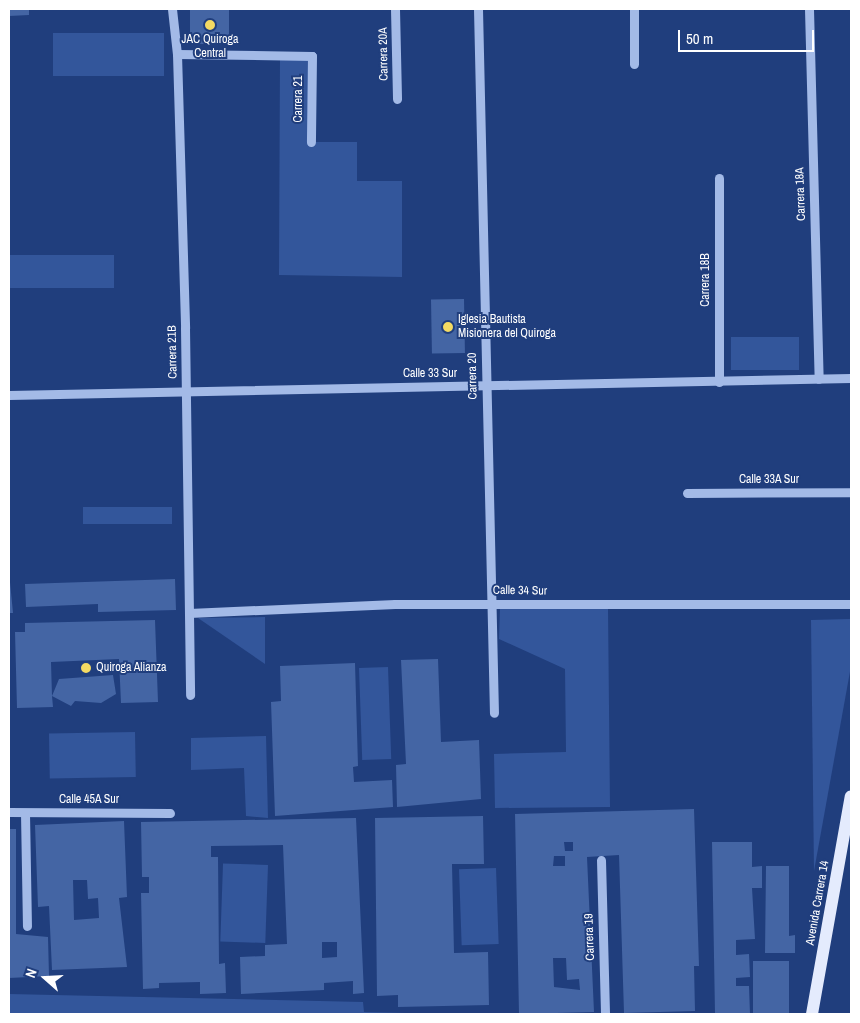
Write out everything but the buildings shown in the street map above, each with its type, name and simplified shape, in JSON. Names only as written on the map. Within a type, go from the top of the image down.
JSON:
[{"type":"main road","name":"Avenida Carrera 14","points":[[812,1014],[851,796]]},
{"type":"street","name":"Carrera 21B","points":[[172,9],[178,54],[186,391],[190,695]]},
{"type":"street","name":"Carrera 20A","points":[[395,9],[397,99]]},
{"type":"street","name":"Carrera 20","points":[[478,9],[494,713]]},
{"type":"street","points":[[634,9],[634,64]]},
{"type":"street","name":"Carrera 18A","points":[[809,9],[818,379]]},
{"type":"street","name":"Carrera 21","points":[[178,54],[312,56],[311,142]]},
{"type":"street","name":"Carrera 18B","points":[[719,178],[719,382]]},
{"type":"street","name":"Calle 33 Sur","points":[[9,394],[851,378]]},
{"type":"street","name":"Calle 33A Sur","points":[[688,493],[851,492]]},
{"type":"street","name":"Calle 34 Sur","points":[[189,613],[491,603],[851,604]]},
{"type":"street","name":"Calle 45A Sur","points":[[9,812],[170,813]]},
{"type":"street","points":[[25,812],[28,926]]},
{"type":"street","name":"Carrera 19","points":[[601,860],[605,1014]]},
{"type":"shaded area","points":[[53,33],[164,33],[164,76],[53,76]]},
{"type":"shaded area","points":[[280,56],[312,56],[311,142],[357,142],[357,181],[402,181],[402,277],[279,275]]},
{"type":"shaded area","points":[[9,255],[114,255],[114,288],[9,288]]},
{"type":"shaded area","points":[[731,337],[799,337],[799,370],[731,370]]},
{"type":"shaded area","points":[[83,507],[172,507],[172,524],[83,524]]},
{"type":"shaded area","points":[[608,608],[610,807],[495,808],[494,754],[566,752],[565,669],[499,639],[500,609]]},
{"type":"shaded area","points":[[265,617],[265,664],[198,618]]},
{"type":"shaded area","points":[[851,619],[851,666],[814,871],[811,620]]},
{"type":"shaded area","points":[[388,667],[391,759],[362,760],[359,668]]},
{"type":"shaded area","points":[[135,732],[136,777],[50,778],[49,734]]},
{"type":"shaded area","points":[[266,736],[268,818],[246,816],[244,768],[191,770],[191,738]]},
{"type":"shaded area","points":[[223,863],[268,865],[265,943],[220,941]]},
{"type":"shaded area","points":[[496,868],[499,944],[462,945],[459,869]]},
{"type":"shaded area","points":[[9,994],[363,1002],[364,1012],[449,1014],[9,1014]]},
{"type":"place","name":"JAC Quiroga Central","points":[[210,25]]},
{"type":"place","name":"Iglesia Bautista Misionera del Quiroga","points":[[448,327]]},
{"type":"place","name":"Quiroga Alianza","points":[[86,668]]}]
